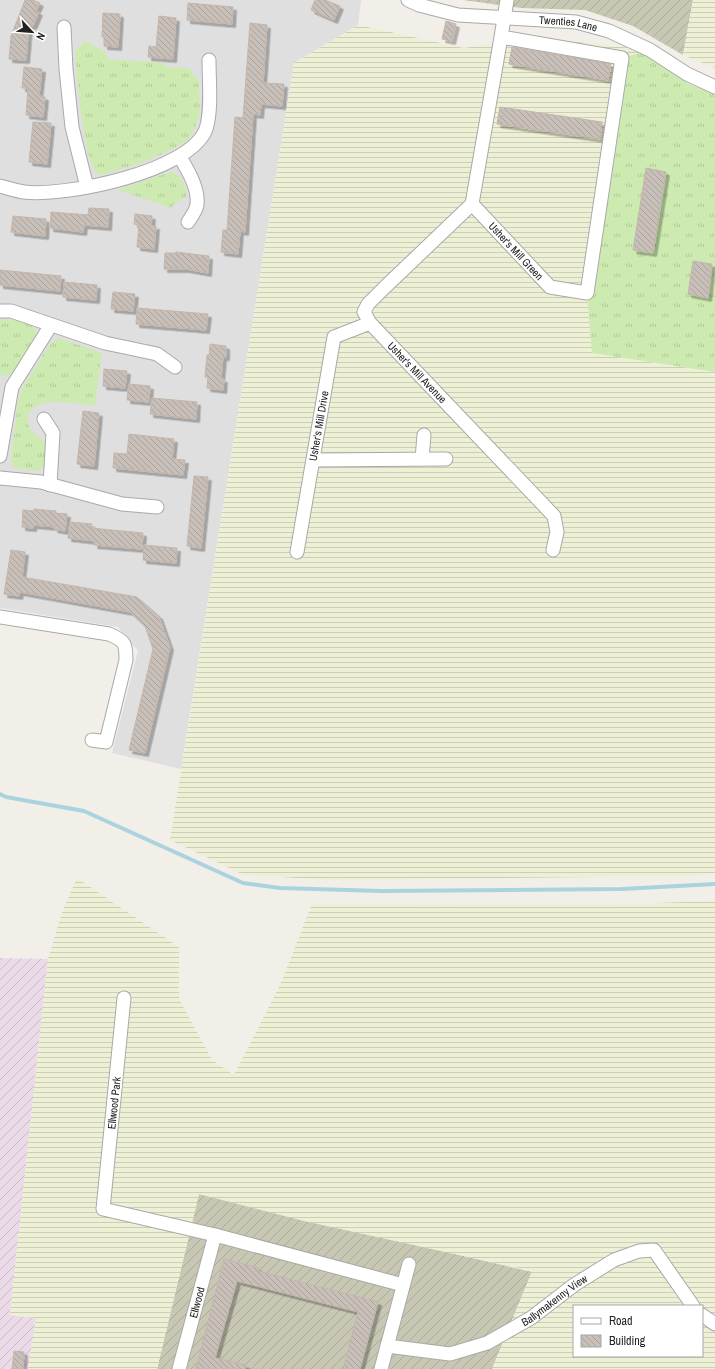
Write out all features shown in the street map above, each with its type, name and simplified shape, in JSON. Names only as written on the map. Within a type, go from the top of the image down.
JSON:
[{"type":"street","name":"Twenties Lane","points":[[408,0],[419,5],[458,15],[505,19],[576,22],[609,31],[650,50],[687,74],[715,87]]},
{"type":"street","points":[[370,323],[364,312],[368,304],[472,204],[500,37],[505,19],[507,0]]},
{"type":"street","points":[[64,27],[66,69],[72,127],[87,187]]},
{"type":"street","name":"Usher's Mill Green","points":[[472,204],[550,287],[587,293],[622,58],[500,37]]},
{"type":"street","points":[[0,186],[24,192],[62,191],[87,187],[146,172],[180,157],[197,144],[206,130],[210,110],[209,60]]},
{"type":"street","points":[[180,157],[196,192],[197,207],[188,222]]},
{"type":"street","points":[[0,311],[11,311],[78,335],[122,348],[157,354],[175,367]]},
{"type":"street","name":"Usher's Mill Drive","points":[[297,552],[334,337],[370,323]]},
{"type":"street","name":"Usher's Mill Avenue","points":[[370,323],[554,516],[557,532],[553,550]]},
{"type":"street","points":[[0,456],[6,385],[51,325]]},
{"type":"street","points":[[44,419],[53,434],[50,485]]},
{"type":"street","points":[[422,460],[424,435]]},
{"type":"street","points":[[314,460],[446,459]]},
{"type":"street","points":[[0,478],[41,482],[122,504],[157,507]]},
{"type":"street","points":[[0,617],[109,634],[121,640],[126,647],[126,660],[106,742],[92,740]]},
{"type":"street","name":"Ellwood Park","points":[[124,998],[103,1208],[215,1235]]},
{"type":"street","points":[[215,1235],[404,1285]]},
{"type":"street","name":"Ellwood","points":[[179,1369],[215,1235]]},
{"type":"street","name":"Ballymakenny View","points":[[387,1346],[450,1354],[487,1343],[531,1318],[574,1285],[614,1260],[639,1250],[654,1250],[692,1305]]},
{"type":"street","points":[[381,1369],[409,1264]]},
{"type":"street","points":[[703,1315],[715,1324]]},
{"type":"shaded area","points":[[0,0],[361,0],[358,25],[294,63],[181,769],[112,753],[138,651],[118,627],[0,608]]},
{"type":"shaded area","points":[[463,0],[693,0],[683,55],[633,26],[585,10],[521,8]]},
{"type":"shaded area","points":[[693,0],[715,0],[715,68],[683,55]]},
{"type":"shaded area","points":[[358,25],[464,48],[531,37],[650,50],[592,353],[715,372],[715,873],[693,876],[334,880],[244,875],[170,840],[294,63]]},
{"type":"shaded area","points":[[77,878],[179,947],[179,999],[212,1060],[234,1075],[280,985],[312,904],[600,905],[715,901],[715,1369],[492,1369],[532,1271],[304,1221],[199,1194],[157,1369],[28,1369],[36,1318],[10,1315],[48,959],[62,912]]},
{"type":"shaded area","points":[[0,958],[48,959],[10,1315],[36,1318],[28,1369],[0,1369]]},
{"type":"shaded area","points":[[199,1194],[532,1272],[492,1369],[157,1369]]},
{"type":"green space","points":[[85,41],[106,52],[107,59],[165,63],[165,67],[189,68],[199,83],[200,115],[194,130],[187,140],[173,149],[144,162],[101,175],[95,170],[85,140],[79,98],[75,52]]},
{"type":"green space","points":[[650,50],[687,83],[715,94],[715,372],[592,353],[587,293],[622,58]]},
{"type":"green space","points":[[171,172],[175,173],[181,178],[185,185],[186,197],[174,204],[171,209],[158,203],[117,190]]},
{"type":"green space","points":[[0,319],[19,321],[28,324],[35,329],[36,333],[35,339],[28,354],[13,372],[6,376],[0,375]]},
{"type":"green space","points":[[56,339],[62,339],[102,353],[95,406],[57,402],[38,405],[32,410],[28,417],[28,424],[32,431],[46,443],[46,464],[38,471],[16,468],[12,466],[11,460],[18,401],[24,385],[50,345]]},
{"type":"building","points":[[25,0],[33,0],[40,3],[36,11],[39,12],[33,26],[29,25],[26,60],[9,59],[11,36]]},
{"type":"building","points":[[315,0],[325,0],[340,6],[334,20],[311,10]]},
{"type":"building","points":[[188,3],[233,7],[232,24],[187,20]]},
{"type":"building","points":[[103,13],[120,14],[118,47],[104,46],[104,37],[102,37]]},
{"type":"building","points":[[159,16],[176,18],[173,59],[148,57],[149,46],[156,47]]},
{"type":"building","points":[[446,21],[456,24],[452,41],[442,39]]},
{"type":"building","points":[[250,23],[267,25],[263,83],[284,84],[282,106],[261,104],[260,115],[253,114],[245,232],[240,231],[238,254],[221,252],[223,230],[227,230],[235,117],[243,118]]},
{"type":"building","points":[[512,47],[611,64],[608,80],[509,64]]},
{"type":"building","points":[[24,67],[42,69],[39,96],[45,97],[43,117],[26,115],[28,88],[22,88]]},
{"type":"building","points":[[500,107],[602,122],[600,139],[497,124]]},
{"type":"building","points":[[33,122],[51,123],[47,164],[29,162]]},
{"type":"building","points":[[646,168],[666,172],[653,253],[633,250]]},
{"type":"building","points":[[89,208],[109,209],[108,227],[84,225],[83,232],[50,228],[51,212],[88,215]]},
{"type":"building","points":[[135,214],[152,216],[151,226],[156,226],[154,249],[137,247],[139,225],[134,224]]},
{"type":"building","points":[[13,216],[46,219],[45,236],[11,232]]},
{"type":"building","points":[[176,252],[209,256],[208,273],[186,269],[164,269],[165,253]]},
{"type":"building","points":[[693,261],[712,264],[708,298],[688,294]]},
{"type":"building","points":[[0,270],[61,276],[60,291],[0,285]]},
{"type":"building","points":[[64,282],[97,285],[96,300],[63,297]]},
{"type":"building","points":[[113,292],[135,294],[133,311],[111,309]]},
{"type":"building","points":[[137,308],[208,314],[206,330],[136,324]]},
{"type":"building","points":[[210,344],[226,346],[226,357],[223,357],[221,379],[224,379],[223,390],[207,388],[208,377],[205,377],[207,355],[209,355]]},
{"type":"building","points":[[104,369],[127,371],[125,388],[103,386]]},
{"type":"building","points":[[129,384],[150,386],[149,402],[127,400]]},
{"type":"building","points":[[152,398],[197,402],[196,419],[150,414]]},
{"type":"building","points":[[83,411],[99,413],[94,466],[77,464]]},
{"type":"building","points":[[129,434],[174,439],[172,459],[185,460],[183,475],[113,468],[114,453],[127,454]]},
{"type":"building","points":[[194,476],[208,477],[201,548],[187,546]]},
{"type":"building","points":[[34,509],[56,511],[56,513],[67,514],[65,531],[54,529],[55,527],[33,525],[33,528],[22,527],[23,510],[34,511]]},
{"type":"building","points":[[70,522],[92,524],[91,528],[143,533],[142,549],[94,545],[95,541],[68,538]]},
{"type":"building","points":[[144,545],[177,548],[176,563],[143,560]]},
{"type":"building","points":[[11,550],[25,552],[22,577],[137,597],[159,616],[170,647],[145,753],[129,750],[153,649],[145,626],[130,612],[20,592],[19,596],[4,594]]},
{"type":"building","points":[[224,1259],[259,1268],[258,1271],[378,1302],[360,1369],[343,1369],[358,1312],[237,1281],[215,1358],[246,1365],[245,1369],[196,1369]]},
{"type":"building","points":[[14,1351],[24,1352],[23,1369],[12,1369]]},
{"type":"waterway","points":[[0,794],[6,797],[84,811],[243,883],[280,888],[381,891],[622,889],[715,884]]}]
